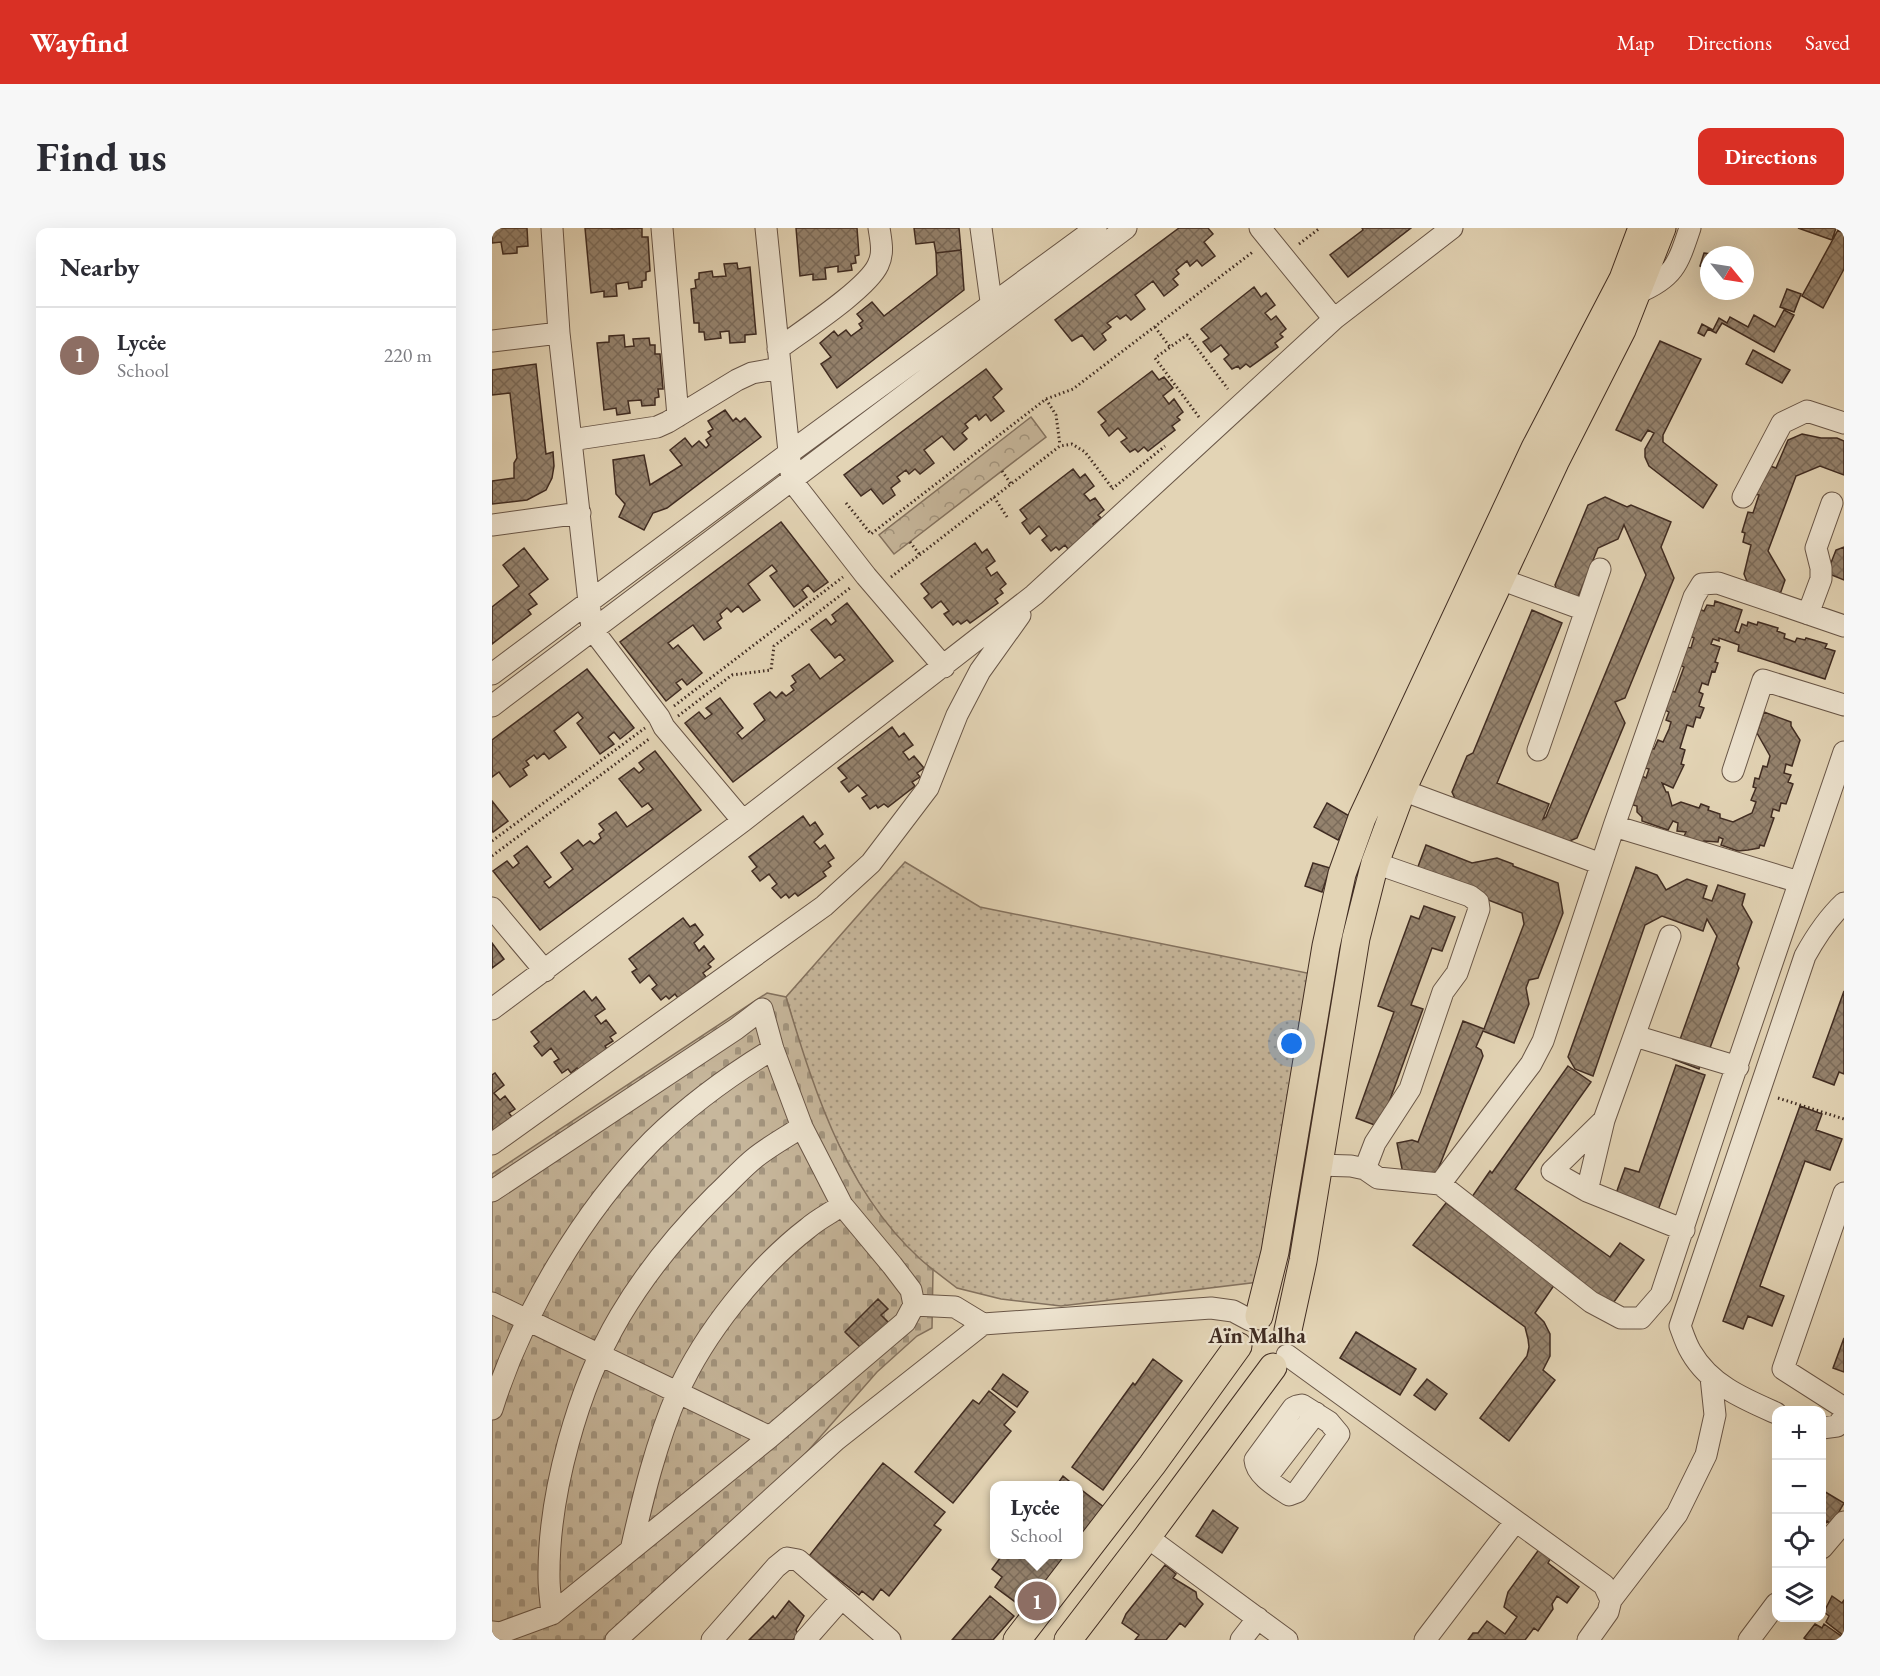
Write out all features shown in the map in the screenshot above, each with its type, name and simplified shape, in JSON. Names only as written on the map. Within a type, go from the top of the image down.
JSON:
[{"type":"main road","points":[[1255,1318],[1275,1252],[1326,946],[1342,874],[1362,818],[1534,448],[1623,279],[1642,228]]},
{"type":"main road","points":[[1068,1640],[1147,1537],[1283,1351],[1303,1261],[1356,938],[1375,863],[1402,790],[1555,462],[1622,330],[1662,228]]},
{"type":"main road","points":[[1083,1554],[1152,1465],[1238,1346],[1243,1327],[1255,1318],[1268,1316],[1283,1323],[1283,1351],[1266,1368],[1251,1365],[1245,1360],[1238,1346]]},
{"type":"main road","points":[[1017,1640],[1079,1559]]},
{"type":"street","points":[[552,228],[560,333],[592,629],[659,717],[664,727],[742,821]]},
{"type":"street","points":[[662,228],[678,416]]},
{"type":"street","points":[[766,228],[792,481],[876,588],[944,667]]},
{"type":"street","points":[[571,440],[657,427],[737,380],[779,359],[857,289],[878,266],[882,252],[879,228]]},
{"type":"street","points":[[981,228],[995,328]]},
{"type":"street","points":[[492,674],[1096,228]]},
{"type":"street","points":[[492,706],[1126,228]]},
{"type":"street","points":[[492,1009],[944,667],[1034,595],[1334,319],[1452,228]]},
{"type":"street","points":[[1637,293],[1656,285],[1668,274],[1680,259],[1690,228]]},
{"type":"street","points":[[1264,234],[1334,319]]},
{"type":"street","points":[[492,341],[560,333]]},
{"type":"street","points":[[1743,497],[1782,423],[1807,411],[1844,423]]},
{"type":"street","points":[[1808,614],[1821,579],[1816,548],[1832,503]]},
{"type":"street","points":[[492,525],[579,513]]},
{"type":"street","points":[[1538,750],[1600,569]]},
{"type":"street","points":[[1500,579],[1586,610]]},
{"type":"street","points":[[1440,1184],[1531,1064],[1543,1041],[1614,826],[1694,597],[1702,584],[1718,583],[1844,626]]},
{"type":"street","points":[[492,1144],[824,906],[872,862],[928,788],[957,716],[980,671],[1034,595]]},
{"type":"street","points":[[1733,771],[1763,680],[1844,705]]},
{"type":"street","points":[[1318,1165],[1351,1166],[1365,1169],[1378,1178],[1440,1184],[1591,1302],[1621,1318],[1641,1318],[1661,1295],[1844,752]]},
{"type":"street","points":[[1402,790],[1601,864]]},
{"type":"street","points":[[1614,826],[1799,882]]},
{"type":"street","points":[[1365,1169],[1375,1143],[1410,1089],[1443,992],[1457,973],[1479,909],[1478,902],[1470,896],[1375,863]]},
{"type":"street","points":[[1772,1411],[1726,1389],[1712,1377],[1691,1352],[1680,1326],[1805,956],[1831,915],[1844,903]]},
{"type":"street","points":[[492,908],[544,971]]},
{"type":"street","points":[[1587,1191],[1604,1120],[1670,936]]},
{"type":"street","points":[[492,1191],[736,1029],[762,1009],[773,1049],[802,1127],[842,1205],[911,1290],[914,1305],[905,1322],[770,1437],[552,1614],[500,1633],[492,1632]]},
{"type":"street","points":[[1635,1036],[1738,1067]]},
{"type":"street","points":[[492,1409],[527,1320],[555,1269],[624,1172],[655,1139],[703,1097],[738,1070],[773,1049]]},
{"type":"street","points":[[1604,1120],[1552,1171],[1587,1191],[1684,1230]]},
{"type":"street","points":[[552,1614],[549,1578],[552,1524],[564,1462],[581,1404],[600,1355],[645,1277],[692,1219],[755,1158],[802,1127]]},
{"type":"street","points":[[1844,1193],[1783,1369],[1844,1408]]},
{"type":"street","points":[[630,1550],[658,1445],[678,1392],[695,1358],[739,1296],[769,1263],[808,1228],[842,1205]]},
{"type":"street","points":[[492,1303],[770,1437]]},
{"type":"street","points":[[914,1305],[955,1307],[983,1324]]},
{"type":"street","points":[[616,1640],[836,1440],[983,1324],[1211,1308],[1233,1311],[1255,1318]]},
{"type":"street","points":[[1283,1351],[1604,1585],[1611,1600]]},
{"type":"street","points":[[1588,1640],[1608,1612],[1611,1600],[1677,1514],[1706,1455],[1715,1415],[1712,1377]]},
{"type":"street","points":[[1322,1417],[1347,1399]]},
{"type":"street","points":[[1302,1405],[1322,1417],[1337,1430],[1338,1437],[1297,1492],[1289,1495],[1266,1478],[1257,1468],[1255,1460],[1293,1408],[1302,1405]]},
{"type":"street","points":[[1826,1427],[1837,1426],[1844,1417]]},
{"type":"street","points":[[1425,1640],[1515,1522]]},
{"type":"street","points":[[1826,1542],[1844,1522]]},
{"type":"street","points":[[1147,1537],[1287,1640]]},
{"type":"street","points":[[712,1640],[776,1566],[787,1558],[798,1560],[890,1640]]},
{"type":"street","points":[[805,1640],[842,1598]]},
{"type":"street","points":[[1749,1640],[1772,1609]]},
{"type":"street","points":[[1241,1640],[1258,1618]]},
{"type":"path","points":[[1283,257],[1320,228]]},
{"type":"path","points":[[846,503],[871,534],[1046,399],[1073,389],[1155,326],[1264,234]]},
{"type":"path","points":[[1155,326],[1170,347]]},
{"type":"path","points":[[1200,417],[1155,358],[1187,335],[1230,392]]},
{"type":"path","points":[[1046,399],[1056,415],[1060,446]]},
{"type":"path","points":[[876,588],[1060,446],[1071,444],[1085,452],[1128,509]]},
{"type":"path","points":[[1113,489],[1165,446]]},
{"type":"path","points":[[1002,471],[1011,484]]},
{"type":"path","points":[[994,497],[1007,517]]},
{"type":"path","points":[[910,542],[920,555]]},
{"type":"path","points":[[1760,1093],[1844,1119]]},
{"type":"green space","points":[[1031,417],[1046,437],[894,554],[879,535]]},
{"type":"green space","points":[[905,862],[980,907],[1312,974],[1259,1282],[1061,1306],[1001,1299],[957,1288],[910,1252],[863,1191],[831,1130],[808,1072],[786,997]]},
{"type":"green space","points":[[767,993],[786,997],[824,1109],[839,1146],[857,1180],[879,1213],[904,1243],[933,1270],[932,1328],[917,1336],[877,1372],[772,1492],[653,1600],[603,1640],[492,1640],[492,1174]]},
{"type":"building","points":[[492,228],[527,228],[528,246],[517,247],[517,253],[503,254],[501,242],[492,243]]},
{"type":"building","points":[[585,228],[642,228],[642,237],[648,237],[650,271],[646,272],[646,280],[642,281],[642,287],[629,289],[628,282],[616,284],[617,296],[604,297],[604,291],[591,293]]},
{"type":"building","points":[[796,228],[857,228],[859,255],[855,256],[856,263],[851,264],[852,270],[838,272],[838,266],[825,268],[826,279],[813,280],[813,274],[800,276]]},
{"type":"building","points":[[914,228],[959,228],[961,250],[936,253],[934,242],[916,244]]},
{"type":"building","points":[[1179,228],[1208,228],[1213,234],[1204,242],[1215,256],[1202,266],[1197,260],[1190,266],[1187,261],[1176,270],[1179,274],[1173,279],[1178,285],[1164,296],[1153,281],[1135,295],[1145,309],[1131,320],[1126,315],[1120,319],[1117,316],[1107,323],[1111,327],[1102,334],[1106,340],[1094,350],[1082,335],[1072,341],[1055,320]]},
{"type":"building","points":[[1362,228],[1411,228],[1348,277],[1330,255],[1363,230]]},
{"type":"building","points":[[1798,228],[1836,228],[1832,240]]},
{"type":"building","points":[[1838,230],[1844,233],[1844,269],[1823,308],[1802,296]]},
{"type":"building","points":[[961,250],[964,290],[837,388],[821,364],[831,357],[820,343],[834,331],[838,336],[846,330],[851,336],[862,328],[859,324],[863,321],[857,314],[872,302],[884,316],[937,275],[936,253]]},
{"type":"building","points":[[737,263],[738,269],[750,267],[756,334],[745,335],[745,342],[730,343],[729,331],[720,332],[721,338],[705,340],[704,332],[699,332],[699,323],[694,323],[691,289],[696,288],[695,280],[699,279],[699,273],[712,271],[713,277],[726,276],[724,264]]},
{"type":"building","points":[[1254,287],[1261,297],[1266,293],[1275,305],[1265,313],[1271,320],[1276,316],[1286,329],[1280,334],[1283,337],[1275,343],[1278,347],[1250,367],[1246,364],[1240,369],[1238,366],[1232,369],[1224,359],[1229,355],[1221,345],[1211,352],[1203,342],[1209,338],[1201,329]]},
{"type":"building","points":[[1787,289],[1801,294],[1794,312],[1780,307]]},
{"type":"building","points":[[1784,310],[1794,315],[1774,352],[1722,323],[1716,333],[1708,329],[1704,336],[1698,333],[1702,324],[1713,330],[1719,318],[1727,323],[1730,317],[1748,327],[1754,315],[1775,327]]},
{"type":"building","points":[[624,335],[625,347],[634,346],[633,339],[649,338],[650,345],[655,345],[655,354],[660,354],[663,389],[658,389],[659,397],[655,398],[655,405],[642,406],[641,400],[628,401],[630,413],[617,415],[616,408],[604,410],[597,343],[609,342],[609,336]]},
{"type":"building","points":[[1660,341],[1701,359],[1663,435],[1663,442],[1717,485],[1703,508],[1649,466],[1645,457],[1645,449],[1654,433],[1648,430],[1641,441],[1616,430]]},
{"type":"building","points":[[1753,350],[1790,370],[1782,383],[1746,364]]},
{"type":"building","points":[[536,364],[546,454],[553,452],[552,478],[546,490],[527,500],[492,504],[492,481],[514,478],[514,463],[517,458],[510,393],[492,395],[492,370]]},
{"type":"building","points":[[986,369],[1002,389],[993,397],[1004,411],[991,421],[986,414],[979,420],[976,415],[965,424],[968,428],[962,433],[967,439],[954,450],[942,436],[924,450],[934,463],[920,474],[915,469],[909,474],[906,470],[897,477],[900,481],[891,488],[895,495],[883,504],[871,489],[861,496],[844,475]]},
{"type":"building","points":[[1152,371],[1159,380],[1164,377],[1173,388],[1163,396],[1169,404],[1174,399],[1183,412],[1177,417],[1180,420],[1172,426],[1175,430],[1148,451],[1144,447],[1138,452],[1135,449],[1130,452],[1121,442],[1127,438],[1118,428],[1109,436],[1101,425],[1106,421],[1098,412]]},
{"type":"building","points":[[725,410],[733,421],[736,418],[740,422],[745,418],[761,437],[667,508],[653,513],[644,530],[619,517],[625,504],[616,494],[613,460],[644,455],[650,485],[682,465],[670,450],[685,438],[692,447],[699,441],[706,448],[709,445],[706,440],[711,436],[708,432],[713,429],[708,421]]},
{"type":"building","points":[[1802,434],[1821,438],[1837,438],[1844,441],[1844,475],[1820,466],[1796,476],[1768,551],[1785,580],[1778,600],[1750,589],[1744,574],[1751,545],[1743,542],[1745,533],[1742,532],[1748,512],[1753,513],[1759,495],[1755,494],[1767,465],[1776,468],[1788,440]]},
{"type":"building","points":[[1073,469],[1080,478],[1085,474],[1094,486],[1084,494],[1090,501],[1095,498],[1104,510],[1098,515],[1101,518],[1093,524],[1096,528],[1068,549],[1065,545],[1059,550],[1056,547],[1051,551],[1042,540],[1047,536],[1039,526],[1030,534],[1022,523],[1027,519],[1020,510]]},
{"type":"building","points":[[1605,497],[1671,522],[1661,547],[1674,578],[1625,698],[1615,702],[1625,723],[1577,838],[1558,846],[1458,805],[1452,792],[1467,756],[1473,753],[1532,610],[1562,623],[1497,783],[1549,804],[1543,819],[1546,817],[1646,575],[1624,525],[1618,539],[1598,548],[1576,602],[1559,595],[1555,585],[1588,505]]},
{"type":"building","points":[[781,522],[828,582],[814,592],[808,585],[802,590],[807,597],[794,607],[770,576],[777,571],[772,565],[748,584],[760,600],[743,612],[738,606],[731,612],[727,608],[720,614],[722,618],[717,622],[721,628],[704,640],[693,625],[668,643],[673,649],[678,645],[702,673],[687,685],[682,679],[676,683],[681,689],[666,701],[620,642]]},
{"type":"building","points":[[975,543],[982,553],[987,549],[995,561],[986,568],[991,576],[997,572],[1006,584],[1000,589],[1003,593],[995,599],[998,603],[970,623],[967,620],[961,624],[958,621],[953,625],[944,614],[949,611],[941,601],[932,608],[924,598],[929,594],[921,584]]},
{"type":"building","points":[[1844,547],[1844,580],[1827,573],[1836,550]]},
{"type":"building","points":[[524,548],[548,579],[529,594],[537,604],[528,610],[531,614],[492,644],[492,607],[519,586],[503,565]]},
{"type":"building","points":[[1715,601],[1742,610],[1735,631],[1739,633],[1742,624],[1747,626],[1748,622],[1757,625],[1758,622],[1778,628],[1777,631],[1785,634],[1784,638],[1795,642],[1797,638],[1805,640],[1806,638],[1827,644],[1825,648],[1835,651],[1825,679],[1738,651],[1739,645],[1719,638],[1719,641],[1713,639],[1711,644],[1720,647],[1715,662],[1718,663],[1715,672],[1712,671],[1708,685],[1702,683],[1699,692],[1703,694],[1699,706],[1704,708],[1700,718],[1696,717],[1693,727],[1687,725],[1680,748],[1685,750],[1681,764],[1684,765],[1673,788],[1662,783],[1668,792],[1672,806],[1681,802],[1699,808],[1701,804],[1709,807],[1708,810],[1720,814],[1720,818],[1733,822],[1752,813],[1756,802],[1751,800],[1756,788],[1753,787],[1755,778],[1759,779],[1763,766],[1767,767],[1770,756],[1757,733],[1764,712],[1791,722],[1800,740],[1792,766],[1786,764],[1784,773],[1791,775],[1788,782],[1793,784],[1786,804],[1781,803],[1779,811],[1773,809],[1771,817],[1774,818],[1764,846],[1760,845],[1759,848],[1748,850],[1738,851],[1721,845],[1723,839],[1719,837],[1718,842],[1704,841],[1702,843],[1684,836],[1686,832],[1677,831],[1678,823],[1673,821],[1668,830],[1642,821],[1642,817],[1637,812],[1637,806],[1633,805],[1642,776],[1646,778],[1649,769],[1645,768],[1651,748],[1654,749],[1658,740],[1663,742],[1669,729],[1671,722],[1666,720],[1669,712],[1665,710],[1672,691],[1675,692],[1684,667],[1680,665],[1686,647],[1691,648],[1694,638],[1690,636],[1699,609],[1704,611],[1707,605],[1714,606]]},
{"type":"building","points":[[847,603],[893,661],[733,782],[685,723],[699,712],[705,719],[712,714],[706,708],[720,698],[743,728],[737,733],[742,739],[765,720],[754,704],[770,692],[776,698],[782,692],[786,696],[794,690],[791,686],[796,682],[792,676],[809,664],[820,679],[845,660],[840,654],[835,658],[811,630],[826,619],[831,625],[836,621],[832,615]]},
{"type":"building","points":[[587,669],[634,728],[620,739],[614,732],[608,737],[614,744],[600,754],[577,723],[583,718],[578,712],[554,731],[566,747],[549,759],[544,753],[537,759],[534,755],[526,761],[529,765],[523,769],[527,775],[510,787],[499,772],[492,777],[492,740]]},
{"type":"building","points":[[892,727],[899,737],[904,733],[913,745],[903,752],[909,760],[914,756],[924,768],[917,773],[920,777],[912,782],[915,786],[888,807],[884,804],[870,809],[862,798],[867,795],[858,785],[849,792],[841,782],[847,778],[838,768]]},
{"type":"building","points":[[655,751],[701,810],[540,930],[493,871],[507,861],[513,868],[519,863],[514,856],[527,846],[551,877],[544,882],[549,888],[573,869],[561,853],[578,840],[583,846],[590,841],[594,844],[601,838],[599,834],[604,830],[599,824],[616,812],[627,827],[653,809],[648,803],[642,807],[619,779],[634,768],[639,773],[644,769],[639,763]]},
{"type":"building","points":[[492,801],[508,821],[493,832],[492,830]]},
{"type":"building","points":[[1327,803],[1351,817],[1338,840],[1314,827]]},
{"type":"building","points":[[803,816],[810,826],[815,822],[823,834],[814,842],[820,849],[825,845],[834,858],[828,862],[831,866],[823,872],[826,876],[798,896],[795,893],[789,898],[786,894],[781,898],[772,888],[777,884],[769,874],[760,881],[752,871],[757,867],[749,857]]},
{"type":"building","points":[[1426,845],[1472,863],[1497,858],[1558,883],[1563,913],[1538,978],[1529,980],[1526,988],[1529,1004],[1514,1043],[1483,1031],[1476,1047],[1481,1050],[1483,1056],[1437,1172],[1404,1179],[1397,1143],[1412,1140],[1418,1142],[1463,1021],[1484,1029],[1524,924],[1522,913],[1416,872]]},
{"type":"building","points":[[1313,863],[1330,868],[1322,892],[1305,886]]},
{"type":"building","points":[[1636,867],[1657,875],[1666,890],[1687,879],[1707,886],[1703,898],[1712,901],[1718,885],[1745,894],[1742,905],[1752,922],[1737,964],[1739,968],[1706,1059],[1701,1062],[1699,1069],[1673,1059],[1717,936],[1707,919],[1703,931],[1662,916],[1645,925],[1593,1076],[1575,1069],[1568,1057]]},
{"type":"building","points":[[1424,906],[1455,917],[1442,951],[1432,948],[1411,1005],[1423,1009],[1380,1127],[1356,1118],[1394,1012],[1378,1006],[1411,916],[1419,919]]},
{"type":"building","points":[[683,918],[690,927],[695,924],[703,935],[694,943],[699,951],[704,946],[714,959],[708,964],[711,967],[703,973],[706,977],[678,998],[675,994],[669,999],[666,996],[661,1000],[652,989],[657,985],[649,975],[640,983],[632,972],[637,969],[629,959]]},
{"type":"building","points":[[492,943],[504,959],[492,968]]},
{"type":"building","points":[[584,991],[592,1001],[596,997],[605,1009],[595,1016],[601,1024],[606,1020],[616,1033],[610,1037],[613,1041],[605,1046],[608,1051],[580,1071],[577,1068],[571,1073],[568,1069],[562,1073],[554,1062],[559,1059],[551,1048],[542,1056],[534,1046],[539,1042],[531,1032]]},
{"type":"building","points":[[1844,991],[1844,1074],[1839,1072],[1834,1085],[1813,1077]]},
{"type":"building","points":[[1676,1065],[1705,1075],[1655,1219],[1612,1205],[1625,1168],[1639,1172]]},
{"type":"building","points":[[1568,1066],[1591,1082],[1515,1189],[1610,1257],[1620,1243],[1644,1260],[1611,1306],[1467,1204],[1490,1171],[1492,1173]]},
{"type":"building","points":[[495,1073],[504,1085],[494,1093],[500,1100],[505,1096],[515,1109],[509,1113],[512,1117],[504,1123],[507,1127],[492,1137],[492,1075]]},
{"type":"building","points":[[1800,1106],[1822,1114],[1816,1130],[1842,1139],[1830,1170],[1805,1161],[1760,1286],[1784,1296],[1772,1326],[1748,1316],[1743,1329],[1723,1321]]},
{"type":"building","points":[[1446,1203],[1555,1284],[1535,1313],[1544,1322],[1550,1334],[1550,1356],[1543,1370],[1555,1380],[1509,1441],[1480,1418],[1527,1356],[1529,1347],[1525,1327],[1413,1245]]},
{"type":"building","points":[[878,1299],[888,1309],[881,1315],[891,1325],[864,1351],[845,1332]]},
{"type":"building","points":[[1356,1332],[1416,1369],[1400,1395],[1340,1358]]},
{"type":"building","points":[[1844,1338],[1844,1372],[1833,1368]]},
{"type":"building","points":[[1153,1359],[1182,1381],[1103,1490],[1072,1467]]},
{"type":"building","points":[[1003,1374],[1028,1392],[1017,1407],[992,1389]]},
{"type":"building","points":[[1427,1379],[1447,1394],[1435,1410],[1414,1395]]},
{"type":"building","points":[[989,1391],[1015,1412],[1004,1425],[1011,1431],[953,1503],[915,1472],[973,1400],[979,1404]]},
{"type":"building","points":[[883,1463],[945,1512],[934,1525],[941,1530],[889,1596],[881,1589],[873,1600],[862,1591],[859,1595],[809,1556]]},
{"type":"building","points":[[1063,1476],[1069,1481],[1060,1481]]},
{"type":"building","points":[[1083,1491],[1105,1508],[1083,1537]]},
{"type":"building","points":[[1826,1492],[1844,1503],[1832,1524],[1827,1521],[1826,1523]]},
{"type":"building","points":[[1213,1510],[1238,1528],[1222,1553],[1196,1536]]},
{"type":"building","points":[[1540,1548],[1552,1556],[1548,1563],[1579,1587],[1567,1603],[1557,1596],[1552,1604],[1553,1609],[1538,1631],[1534,1628],[1525,1640],[1468,1640],[1473,1633],[1478,1633],[1487,1621],[1505,1634],[1517,1617],[1504,1607],[1508,1592]]},
{"type":"building","points":[[999,1559],[1065,1559],[1031,1604],[1023,1598],[1018,1604],[995,1587],[1002,1577],[992,1569]]},
{"type":"building","points":[[1165,1565],[1176,1574],[1173,1578],[1196,1592],[1197,1598],[1203,1604],[1185,1627],[1180,1623],[1166,1640],[1135,1640],[1139,1635],[1122,1623],[1126,1614]]},
{"type":"building","points":[[990,1596],[1014,1616],[993,1640],[952,1640]]},
{"type":"building","points":[[1832,1596],[1842,1603],[1844,1600],[1844,1636],[1826,1622],[1829,1616],[1826,1614],[1826,1608]]},
{"type":"building","points":[[789,1601],[804,1616],[796,1630],[798,1634],[793,1640],[749,1640],[773,1616],[775,1619]]},
{"type":"building","points":[[1815,1624],[1822,1628],[1824,1624],[1844,1640],[1807,1640],[1804,1638]]},
{"type":"place","name":"Lycėe","points":[[1037,1601]]},
{"type":"district","name":"Aïn Malha","points":[[1257,1335]]}]
